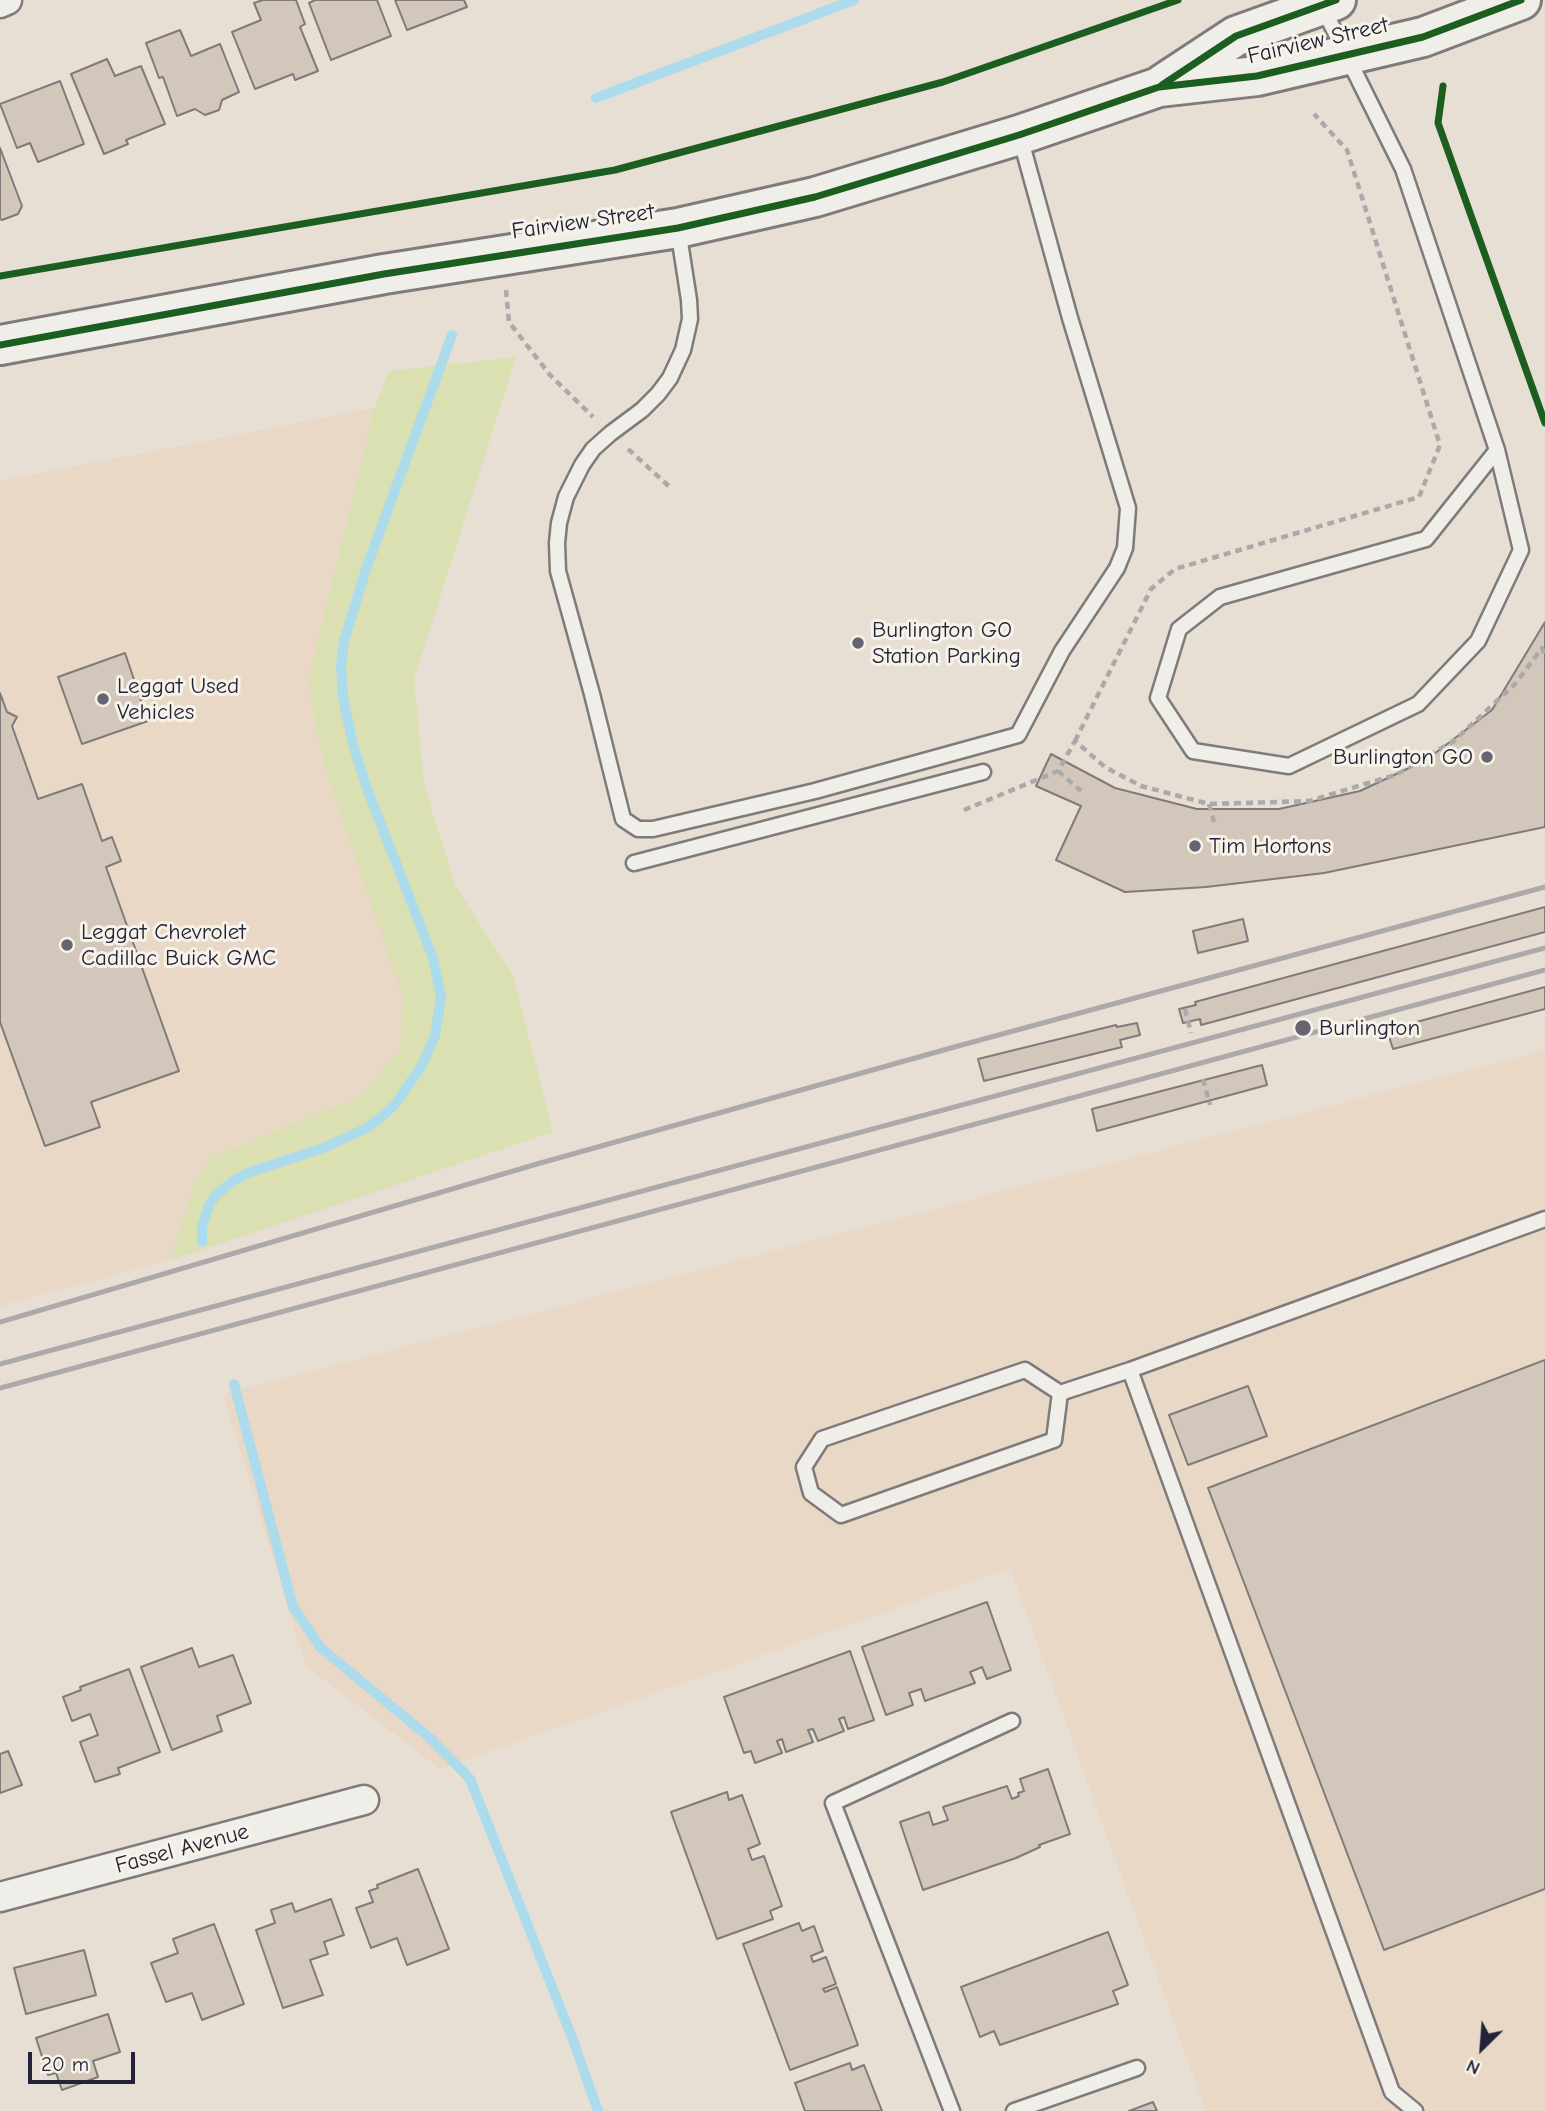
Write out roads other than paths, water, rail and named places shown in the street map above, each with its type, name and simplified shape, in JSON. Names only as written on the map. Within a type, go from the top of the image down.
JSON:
[{"type":"main road","name":"Fairview Street","points":[[0,345],[503,254],[678,228],[815,197],[1019,135],[1158,87],[1257,76],[1423,37],[1521,0]]},
{"type":"main road","name":"Fairview Street","points":[[1158,87],[1236,36],[1329,2]]},
{"type":"street","points":[[0,3],[7,0]]},
{"type":"street","name":"Fassel Avenue","points":[[0,1898],[365,1800]]},
{"type":"lane","points":[[1329,2],[1347,55],[1403,169],[1497,450],[1521,550],[1478,641],[1418,704],[1289,766],[1193,751],[1158,698],[1179,629],[1220,597],[1426,539],[1497,450]]},
{"type":"lane","points":[[678,228],[690,319],[683,351],[670,378],[658,394],[593,449],[573,482],[559,523],[557,543],[558,570],[622,819],[638,829],[653,829],[861,780],[1018,735],[1062,651],[1116,568],[1125,548],[1128,508],[1070,318],[1019,135]]},
{"type":"lane","points":[[634,863],[983,772]]},
{"type":"lane","points":[[1060,1393],[1545,1219]]},
{"type":"lane","points":[[1025,1370],[1060,1393],[1054,1440],[841,1515],[811,1493],[804,1466],[822,1440],[1025,1370]]},
{"type":"lane","points":[[1130,1370],[1392,2092],[1415,2111]]},
{"type":"lane","points":[[952,2111],[833,1803],[1012,1721]]},
{"type":"lane","points":[[1014,2111],[1138,2068]]},
{"type":"waterway","points":[[596,98],[854,0]]},
{"type":"waterway","points":[[202,1242],[202,1227],[209,1205],[216,1195],[250,1172],[323,1148],[365,1129],[395,1104],[421,1067],[435,1036],[441,996],[433,958],[366,786],[343,698],[341,665],[344,641],[366,569],[452,335]]},
{"type":"waterway","points":[[234,1384],[293,1607],[321,1648],[430,1738],[470,1779],[573,2040],[598,2111]]},
{"type":"railway","points":[[0,1322],[537,1164],[958,1046],[1545,887]]},
{"type":"railway","points":[[0,1364],[1545,948]]},
{"type":"railway","points":[[0,1388],[1545,970]]},
{"type":"place","name":"Burlington GO Station Parking","points":[[858,643]]},
{"type":"place","name":"Leggat Used Vehicles","points":[[103,699]]},
{"type":"place","name":"Burlington GO","points":[[1487,757]]},
{"type":"place","name":"Tim Hortons","points":[[1195,846]]},
{"type":"place","name":"Leggat Chevrolet Cadillac Buick GMC","points":[[67,945]]},
{"type":"place","name":"Burlington","points":[[1303,1028]]}]
